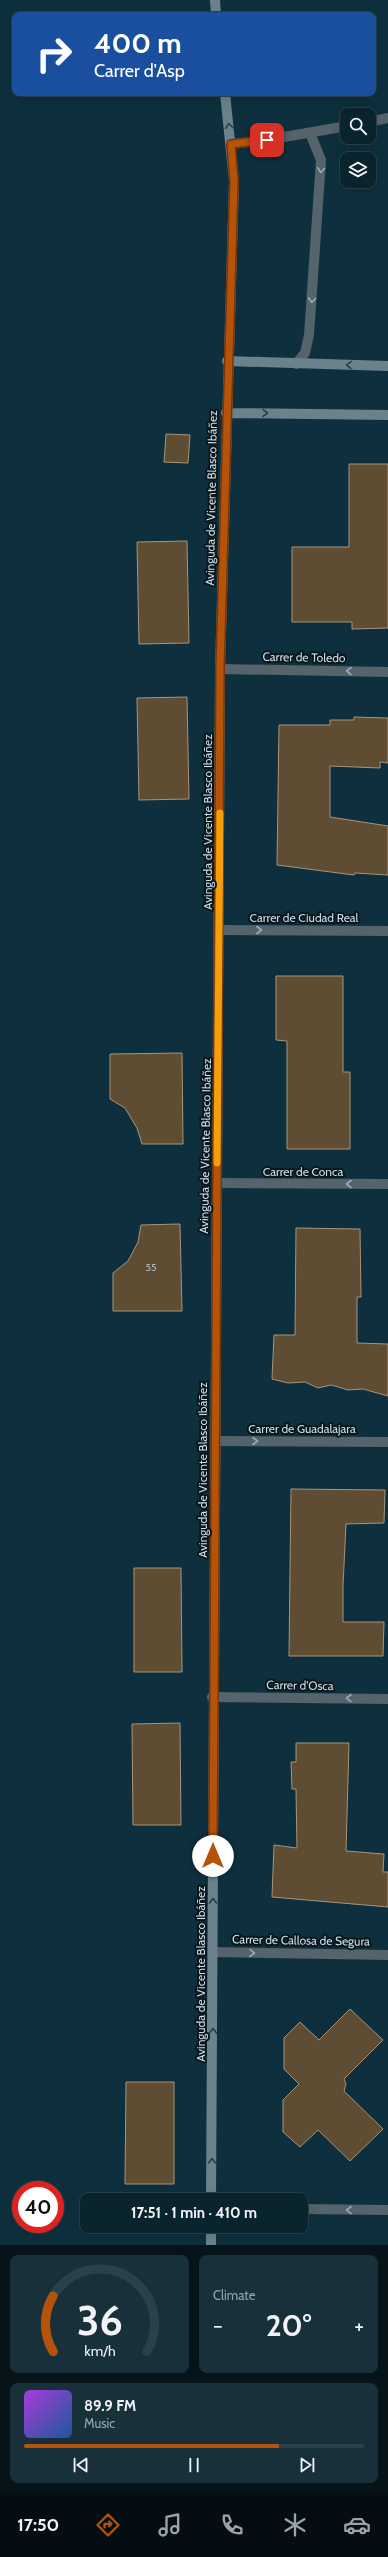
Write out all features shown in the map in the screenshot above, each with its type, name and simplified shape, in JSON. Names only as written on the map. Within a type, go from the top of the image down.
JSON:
[{"type":"street","points":[[214,0],[216,12]]},
{"type":"street","name":"Avinguda de Vicente Blasco Ibáñez","points":[[211,2193],[213,1952],[212,1697],[216,1441],[220,930],[220,669],[226,413],[234,181],[225,96]]},
{"type":"street","points":[[376,121],[388,118]]},
{"type":"street","points":[[231,144],[340,127]]},
{"type":"street","points":[[296,364],[305,353],[309,335],[321,160],[310,133]]},
{"type":"street","points":[[228,361],[388,366]]},
{"type":"street","points":[[226,413],[388,415]]},
{"type":"street","name":"Carrer de Toledo","points":[[220,669],[388,672]]},
{"type":"street","name":"Carrer de Ciudad Real","points":[[220,930],[388,931]]},
{"type":"street","name":"Carrer de Conca","points":[[217,1183],[388,1184]]},
{"type":"street","name":"Carrer de Guadalajara","points":[[216,1441],[388,1442]]},
{"type":"street","name":"Carrer d'Osca","points":[[212,1697],[388,1699]]},
{"type":"street","name":"Carrer de Callosa de Segura","points":[[213,1952],[388,1954]]},
{"type":"street","points":[[308,2209],[388,2210]]},
{"type":"street","points":[[211,2233],[211,2245]]},
{"type":"building","points":[[166,434],[190,435],[188,463],[164,462]]},
{"type":"building","points":[[349,464],[388,464],[388,628],[352,629],[352,622],[292,622],[292,547],[349,547]]},
{"type":"building","points":[[187,541],[189,643],[139,644],[137,542]]},
{"type":"building","points":[[187,697],[189,799],[139,800],[137,698]]},
{"type":"building","points":[[354,717],[388,718],[388,763],[380,762],[380,768],[330,766],[330,817],[388,826],[388,875],[355,873],[354,875],[277,865],[279,725],[330,725],[330,720],[354,720]]},
{"type":"building","points":[[276,976],[343,976],[343,1072],[350,1072],[350,1149],[287,1149],[287,1041],[276,1040]]},
{"type":"building","points":[[182,1053],[183,1144],[142,1144],[137,1128],[125,1108],[110,1099],[110,1054]]},
{"type":"building","points":[[180,1224],[182,1311],[113,1311],[113,1273],[128,1261],[138,1242],[141,1225]]},
{"type":"building","points":[[296,1228],[360,1229],[361,1297],[357,1297],[357,1343],[388,1344],[388,1396],[363,1389],[348,1390],[331,1385],[318,1388],[305,1382],[288,1383],[272,1379],[274,1335],[295,1335]]},
{"type":"building","points":[[291,1489],[385,1490],[384,1523],[346,1524],[343,1586],[343,1622],[384,1622],[383,1656],[289,1656]]},
{"type":"building","points":[[134,1568],[181,1568],[182,1672],[134,1672]]},
{"type":"building","points":[[180,1723],[181,1825],[133,1825],[132,1724]]},
{"type":"building","points":[[296,1743],[349,1743],[346,1851],[384,1854],[383,1872],[388,1872],[388,1907],[272,1897],[274,1845],[297,1848],[296,1789],[292,1789],[291,1762],[296,1762]]},
{"type":"building","points":[[350,2009],[383,2040],[344,2079],[346,2084],[344,2091],[383,2129],[350,2161],[318,2130],[300,2147],[283,2132],[283,2100],[299,2084],[284,2069],[284,2038],[300,2022],[319,2040]]},
{"type":"building","points":[[126,2082],[174,2082],[174,2184],[125,2184]]},
{"type":"slow traffic","points":[[217,1163],[220,813]]},
{"type":"route","points":[[213,1856],[212,1697],[220,900],[220,669],[225,448],[234,181],[231,144],[267,140]]}]
